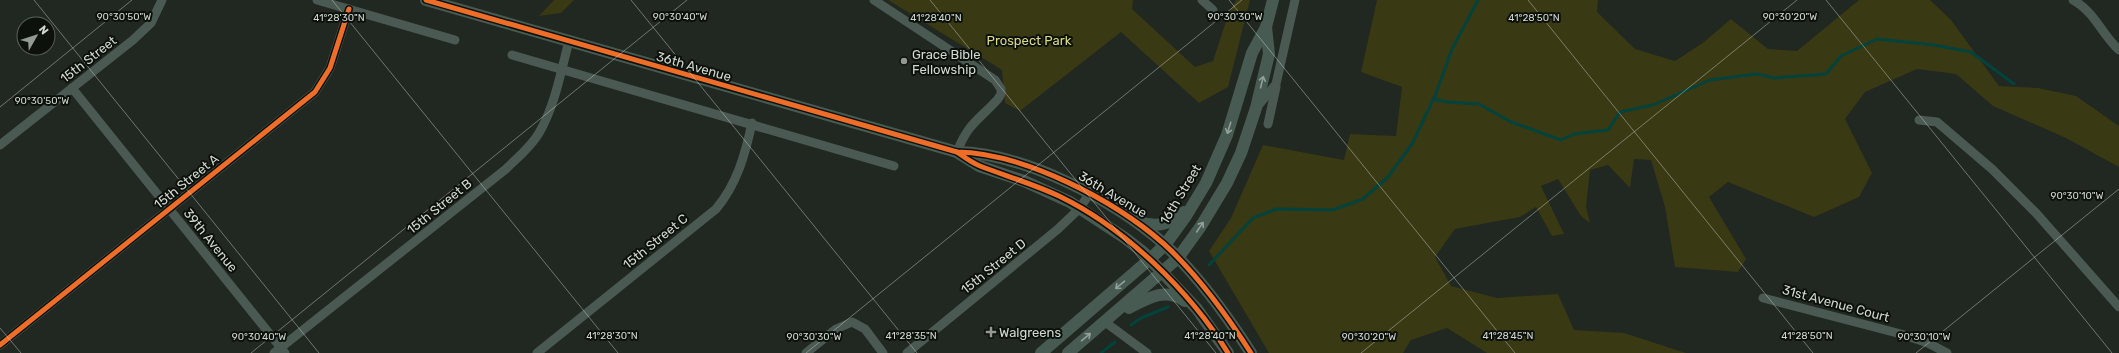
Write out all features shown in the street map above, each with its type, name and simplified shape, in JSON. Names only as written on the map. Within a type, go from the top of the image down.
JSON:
[{"type":"street","name":"15th Street","points":[[0,145],[133,40],[151,23],[162,0]]},
{"type":"street","points":[[317,0],[455,40]]},
{"type":"street","name":"36th Avenue","points":[[426,0],[957,152],[979,152],[1013,161],[1057,178],[1089,194],[1133,220],[1165,245],[1217,304],[1251,353]]},
{"type":"street","points":[[874,0],[976,66],[999,84],[1001,89],[998,98],[970,125],[963,135],[957,152]]},
{"type":"street","points":[[1202,0],[1213,10]]},
{"type":"street","name":"16th Street","points":[[1041,353],[1165,245],[1186,216],[1206,183],[1227,135],[1252,52],[1266,27],[1273,0]]},
{"type":"street","name":"16th Street","points":[[1268,124],[1295,0]]},
{"type":"street","points":[[2073,0],[2090,13],[2107,37],[2119,50]]},
{"type":"street","name":"15th Street A","points":[[0,345],[315,92],[330,68],[349,9]]},
{"type":"street","name":"16th Street","points":[[1068,353],[1178,258],[1201,226],[1227,183],[1241,153],[1256,108],[1269,54],[1266,27]]},
{"type":"street","name":"15th Street B","points":[[280,351],[500,174],[530,146],[543,126],[562,70],[569,41]]},
{"type":"street","points":[[512,55],[894,166]]},
{"type":"street","name":"16th Street","points":[[1256,108],[1276,84]]},
{"type":"street","name":"39th Avenue","points":[[72,88],[169,208],[280,351]]},
{"type":"street","points":[[1919,120],[1937,122],[1992,169],[2036,213],[2119,308]]},
{"type":"street","name":"15th Street C","points":[[537,353],[716,209],[730,192],[736,178],[752,124]]},
{"type":"street","name":"36th Avenue","points":[[957,152],[979,166],[1041,188],[1080,208],[1125,238],[1150,259],[1197,309],[1228,353]]},
{"type":"street","points":[[1133,220],[1154,226],[1173,221],[1187,209],[1206,183]]},
{"type":"street","name":"15th Street D","points":[[907,353],[1052,234],[1080,208],[1089,194]]},
{"type":"street","points":[[1147,353],[1108,319],[1163,293],[1175,295],[1197,309]]},
{"type":"street","name":"31st Avenue Court","points":[[1763,298],[1902,334],[1928,343],[1946,353]]},
{"type":"street","points":[[806,353],[836,329],[852,322],[865,329],[883,353]]},
{"type":"green space","points":[[554,0],[574,0],[561,13],[539,16]]},
{"type":"green space","name":"Prospect Park","points":[[888,0],[1133,0],[1132,9],[1195,67],[1213,61],[1228,15],[1236,0],[1250,0],[1228,87],[1199,103],[1121,32],[1020,111],[1005,103],[1002,70]]},
{"type":"green space","points":[[1377,0],[1598,0],[1597,12],[1635,49],[1675,61],[1704,42],[1731,19],[1768,49],[1797,51],[1859,0],[1930,0],[1951,20],[1999,86],[2038,88],[2076,96],[2119,126],[2119,167],[2066,138],[1993,106],[1956,74],[1917,69],[1865,92],[1845,119],[1872,173],[1859,197],[1814,217],[1728,182],[1709,197],[1746,259],[1738,272],[1675,267],[1665,207],[1651,160],[1634,159],[1630,188],[1608,165],[1590,170],[1586,207],[1590,223],[1581,216],[1558,179],[1541,186],[1564,234],[1552,236],[1536,207],[1520,217],[1455,229],[1435,257],[1451,286],[1497,298],[1558,294],[1574,330],[1624,333],[1686,353],[1487,353],[1447,328],[1411,340],[1403,353],[1269,353],[1209,251],[1231,218],[1263,145],[1344,160],[1350,134],[1396,136],[1402,87],[1361,72]]},
{"type":"waterway","points":[[1209,265],[1253,218],[1276,209],[1333,210],[1363,199],[1388,177],[1412,144],[1435,96],[1452,49],[1478,0]]},
{"type":"waterway","points":[[1434,99],[1448,102],[1479,104],[1511,122],[1561,140],[1574,134],[1608,130],[1620,112],[1653,105],[1710,80],[1756,74],[1775,78],[1826,74],[1841,56],[1877,39],[1934,45],[1971,52],[2014,84]]},
{"type":"waterway","points":[[1131,325],[1141,318],[1168,307]]},
{"type":"waterway","points":[[1101,353],[1115,342]]},
{"type":"cycle path","points":[[426,0],[957,152],[983,154],[1039,170],[1067,182],[1120,211],[1164,244],[1200,282],[1232,324],[1251,353]]},
{"type":"cycle path","points":[[0,345],[315,92],[330,68],[349,9]]},
{"type":"cycle path","points":[[957,152],[977,165],[1059,196],[1084,209],[1108,225],[1154,263],[1175,285],[1213,330],[1228,353]]},
{"type":"place","name":"Grace Bible Fellowship","points":[[904,61]]},
{"type":"place","name":"Walgreens","points":[[991,332]]}]
